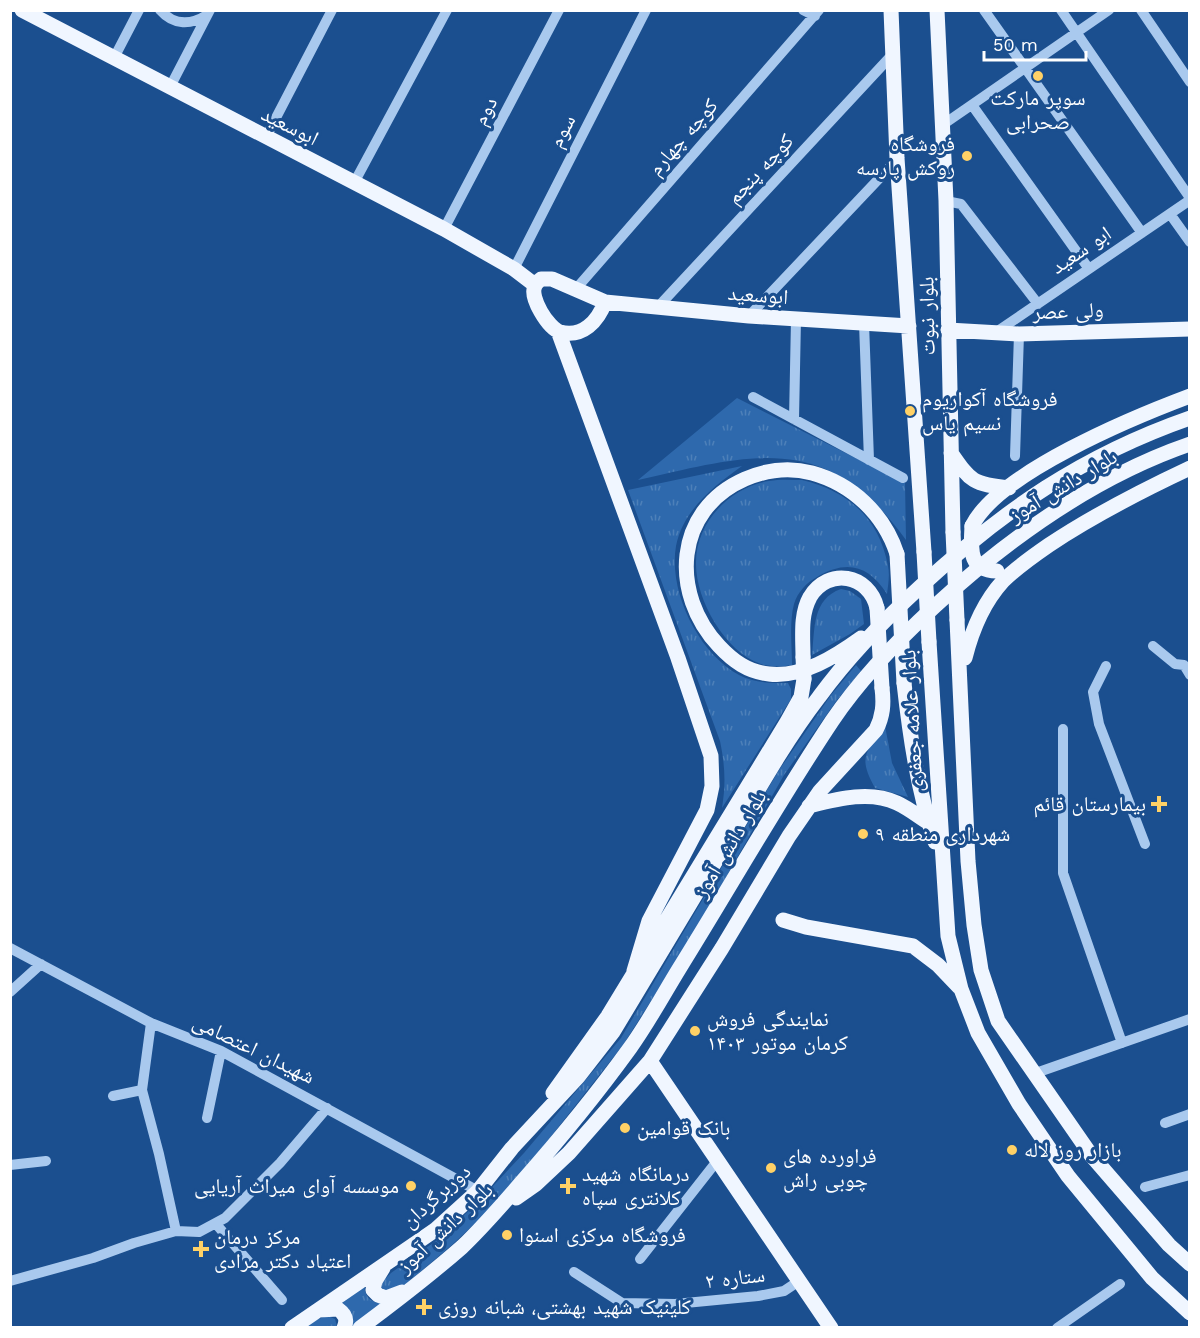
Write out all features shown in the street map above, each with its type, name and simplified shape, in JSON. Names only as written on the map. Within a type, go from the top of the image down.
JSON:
[{"type":"main road","name":"ابوسعید","points":[[22,10],[444,229],[514,269],[535,285],[541,279],[552,279],[605,302],[657,308],[909,326]]},
{"type":"main road","name":"بلوار نبوت","points":[[891,10],[891,56],[924,552]]},
{"type":"main road","name":"بلوار نبوت","points":[[937,10],[945,201],[953,532],[961,673]]},
{"type":"main road","points":[[535,285],[533,296],[545,318],[558,331],[678,658],[711,756],[712,786],[707,810],[649,921],[634,971]]},
{"type":"main road","points":[[558,331],[570,333],[592,324],[600,315],[605,302]]},
{"type":"main road","name":"ولی عصر","points":[[948,330],[1019,333],[1190,329]]},
{"type":"main road","points":[[1021,564],[997,571],[985,570],[975,562],[971,548],[972,526],[983,508],[1009,488],[1081,443],[1147,412],[1190,396]]},
{"type":"main road","name":"بلوار دانش آموز","points":[[512,1149],[578,1077],[613,1032],[799,725],[880,615],[1002,517],[1044,487],[1086,463],[1190,418]]},
{"type":"main road","name":"بلوار دانش آموز","points":[[360,1328],[464,1245],[558,1141],[631,1046],[832,720],[867,674],[913,626],[967,577],[1021,534],[1101,484],[1139,464],[1190,444]]},
{"type":"main road","points":[[951,452],[966,475],[974,481],[987,486],[1009,488]]},
{"type":"main road","points":[[1190,468],[1135,494],[1076,527],[1021,564],[1002,582],[983,609],[969,640],[961,673],[968,861],[981,970],[998,1021],[1091,1155],[1169,1245],[1190,1264]]},
{"type":"main road","points":[[880,615],[853,643],[816,665],[782,674],[769,675],[752,671],[729,656],[700,622],[686,577],[689,540],[699,519],[721,493],[757,474],[778,470],[801,470],[828,478],[862,500],[885,525],[897,554],[904,683],[910,739],[929,823],[942,864]]},
{"type":"main road","name":"بلوار علامه جعفری","points":[[924,552],[948,936],[961,989],[978,1033],[1019,1104],[1068,1176],[1152,1278],[1190,1313]]},
{"type":"main road","points":[[494,1214],[536,1184],[569,1153],[650,1061],[722,948],[789,836],[820,791],[876,730],[884,703],[880,615],[875,599],[858,581],[843,578],[826,583],[819,587],[810,598],[804,613],[804,679],[801,697],[793,713],[608,1016],[512,1149]]},
{"type":"main road","points":[[810,806],[839,798],[871,796],[896,802],[929,823]]},
{"type":"main road","points":[[783,920],[806,927],[913,946],[938,965],[961,989]]},
{"type":"main road","points":[[650,1061],[831,1328]]},
{"type":"main road","name":"دوربرگردان","points":[[292,1328],[435,1230],[478,1191],[512,1149]]},
{"type":"main road","points":[[386,1263],[375,1281],[374,1290],[378,1295],[386,1298],[413,1288]]},
{"type":"main road","points":[[1174,1299],[1190,1304]]},
{"type":"main road","points":[[318,1310],[338,1309],[346,1319],[344,1328]]},
{"type":"street","points":[[114,58],[139,10]]},
{"type":"street","points":[[159,10],[166,17],[180,23],[196,22],[210,12]]},
{"type":"street","points":[[266,137],[332,10]]},
{"type":"street","points":[[354,183],[447,10]]},
{"type":"street","name":"دوم","points":[[444,229],[559,10]]},
{"type":"street","name":"سوم","points":[[514,269],[646,10]]},
{"type":"street","points":[[803,10],[817,13]]},
{"type":"street","points":[[984,10],[1142,233]]},
{"type":"street","points":[[1061,10],[1190,199]]},
{"type":"street","points":[[941,126],[1109,10]]},
{"type":"street","points":[[1140,10],[1190,82]]},
{"type":"street","points":[[170,87],[210,12]]},
{"type":"street","name":"کوچه چهارم","points":[[575,290],[817,13]]},
{"type":"street","name":"کوچه پنجم","points":[[657,308],[891,56]]},
{"type":"street","points":[[972,105],[1089,269]]},
{"type":"street","points":[[749,316],[890,167]]},
{"type":"street","name":"ابو سعید","points":[[995,333],[1190,199]]},
{"type":"street","points":[[945,201],[961,204],[1038,304]]},
{"type":"street","points":[[1170,213],[1190,242]]},
{"type":"street","points":[[794,419],[796,319]]},
{"type":"street","points":[[864,323],[870,460]]},
{"type":"street","points":[[1015,456],[1019,333]]},
{"type":"street","points":[[753,397],[903,478]]},
{"type":"street","points":[[1154,646],[1175,664],[1184,665],[1190,675]]},
{"type":"street","points":[[1106,666],[1093,692],[1099,724],[1145,844]]},
{"type":"street","points":[[1063,729],[1064,873],[1122,1043]]},
{"type":"street","name":"شهیدان اعتصامی","points":[[10,948],[151,1023],[221,1051],[478,1191]]},
{"type":"street","points":[[10,992],[41,964]]},
{"type":"street","points":[[1033,1074],[1190,1019]]},
{"type":"street","points":[[151,1023],[142,1090],[176,1231]]},
{"type":"street","points":[[207,1118],[221,1051]]},
{"type":"street","points":[[113,1096],[142,1090]]},
{"type":"street","points":[[10,1281],[93,1258],[176,1231],[199,1232],[216,1224],[225,1218],[280,1162],[327,1108]]},
{"type":"street","points":[[1166,1123],[1190,1114]]},
{"type":"street","points":[[10,1165],[46,1161]]},
{"type":"street","points":[[640,1259],[717,1161]]},
{"type":"street","points":[[1145,1187],[1190,1175]]},
{"type":"street","points":[[216,1224],[282,1300]]},
{"type":"street","name":"ستاره ۲","points":[[574,1272],[622,1303],[675,1304],[758,1296],[784,1291],[799,1281]]},
{"type":"street","points":[[1057,1328],[1120,1284]]},
{"type":"green space","points":[[737,398],[905,483],[906,540],[876,505],[847,481],[817,466],[786,459],[753,459],[718,463],[638,480]]},
{"type":"green space","points":[[742,466],[701,500],[685,521],[676,546],[677,582],[689,619],[711,652],[724,665],[745,678],[763,682],[788,683],[791,689],[791,699],[722,808],[724,774],[720,741],[628,490]]},
{"type":"green space","points":[[802,480],[834,491],[859,509],[869,521],[884,549],[889,577],[887,594],[873,577],[856,568],[838,568],[813,579],[800,592],[792,611],[792,665],[765,665],[748,658],[736,648],[715,623],[701,593],[697,578],[697,549],[708,521],[728,499],[741,491],[769,481]]},
{"type":"green space","points":[[841,589],[850,591],[861,599],[864,624],[812,655],[815,625],[820,607],[832,594]]},
{"type":"green space","points":[[856,665],[861,671],[837,700],[784,775],[699,925],[623,1045],[534,1158],[488,1211],[406,1284],[387,1293],[381,1289],[382,1282],[391,1273],[440,1238],[478,1202],[524,1153],[621,1038],[779,770],[831,695]]},
{"type":"green space","points":[[885,726],[892,763],[908,797],[875,788],[867,769],[866,756]]},
{"type":"green space","points":[[364,1283],[366,1295],[372,1301],[392,1300],[353,1327],[349,1327],[340,1305]]},
{"type":"green space","points":[[328,1316],[335,1319],[337,1327],[304,1328],[318,1319]]},
{"type":"place","name":"سوپر مارکت صحرابی","points":[[1038,76]]},
{"type":"place","name":"فروشگاه روکش پارسه","points":[[967,156]]},
{"type":"place","name":"فروشگاه آکواریوم نسیم یاس","points":[[910,411]]},
{"type":"place","name":"بیمارستان قائم","points":[[1159,804]]},
{"type":"place","name":"شهرداری منطقه ۹","points":[[863,834]]},
{"type":"place","name":"نمایندگی فروش ۱۴۰۳ کرمان موتور","points":[[695,1031]]},
{"type":"place","name":"بانک قوامین","points":[[625,1128]]},
{"type":"place","name":"بازار روز لاله","points":[[1012,1150]]},
{"type":"place","name":"فراورده های چوبی راش","points":[[771,1168]]},
{"type":"place","name":"موسسه آوای میراث آریایی","points":[[411,1186]]},
{"type":"place","name":"درمانگاه شهید کلانتری سپاه","points":[[568,1186]]},
{"type":"place","name":"فروشگاه مرکزی اسنوا","points":[[507,1235]]},
{"type":"place","name":"مرکز درمان اعتیاد دکتر مرادی","points":[[201,1249]]},
{"type":"place","name":"کلینیک شهید بهشتی، شبانه روزی","points":[[424,1307]]}]
